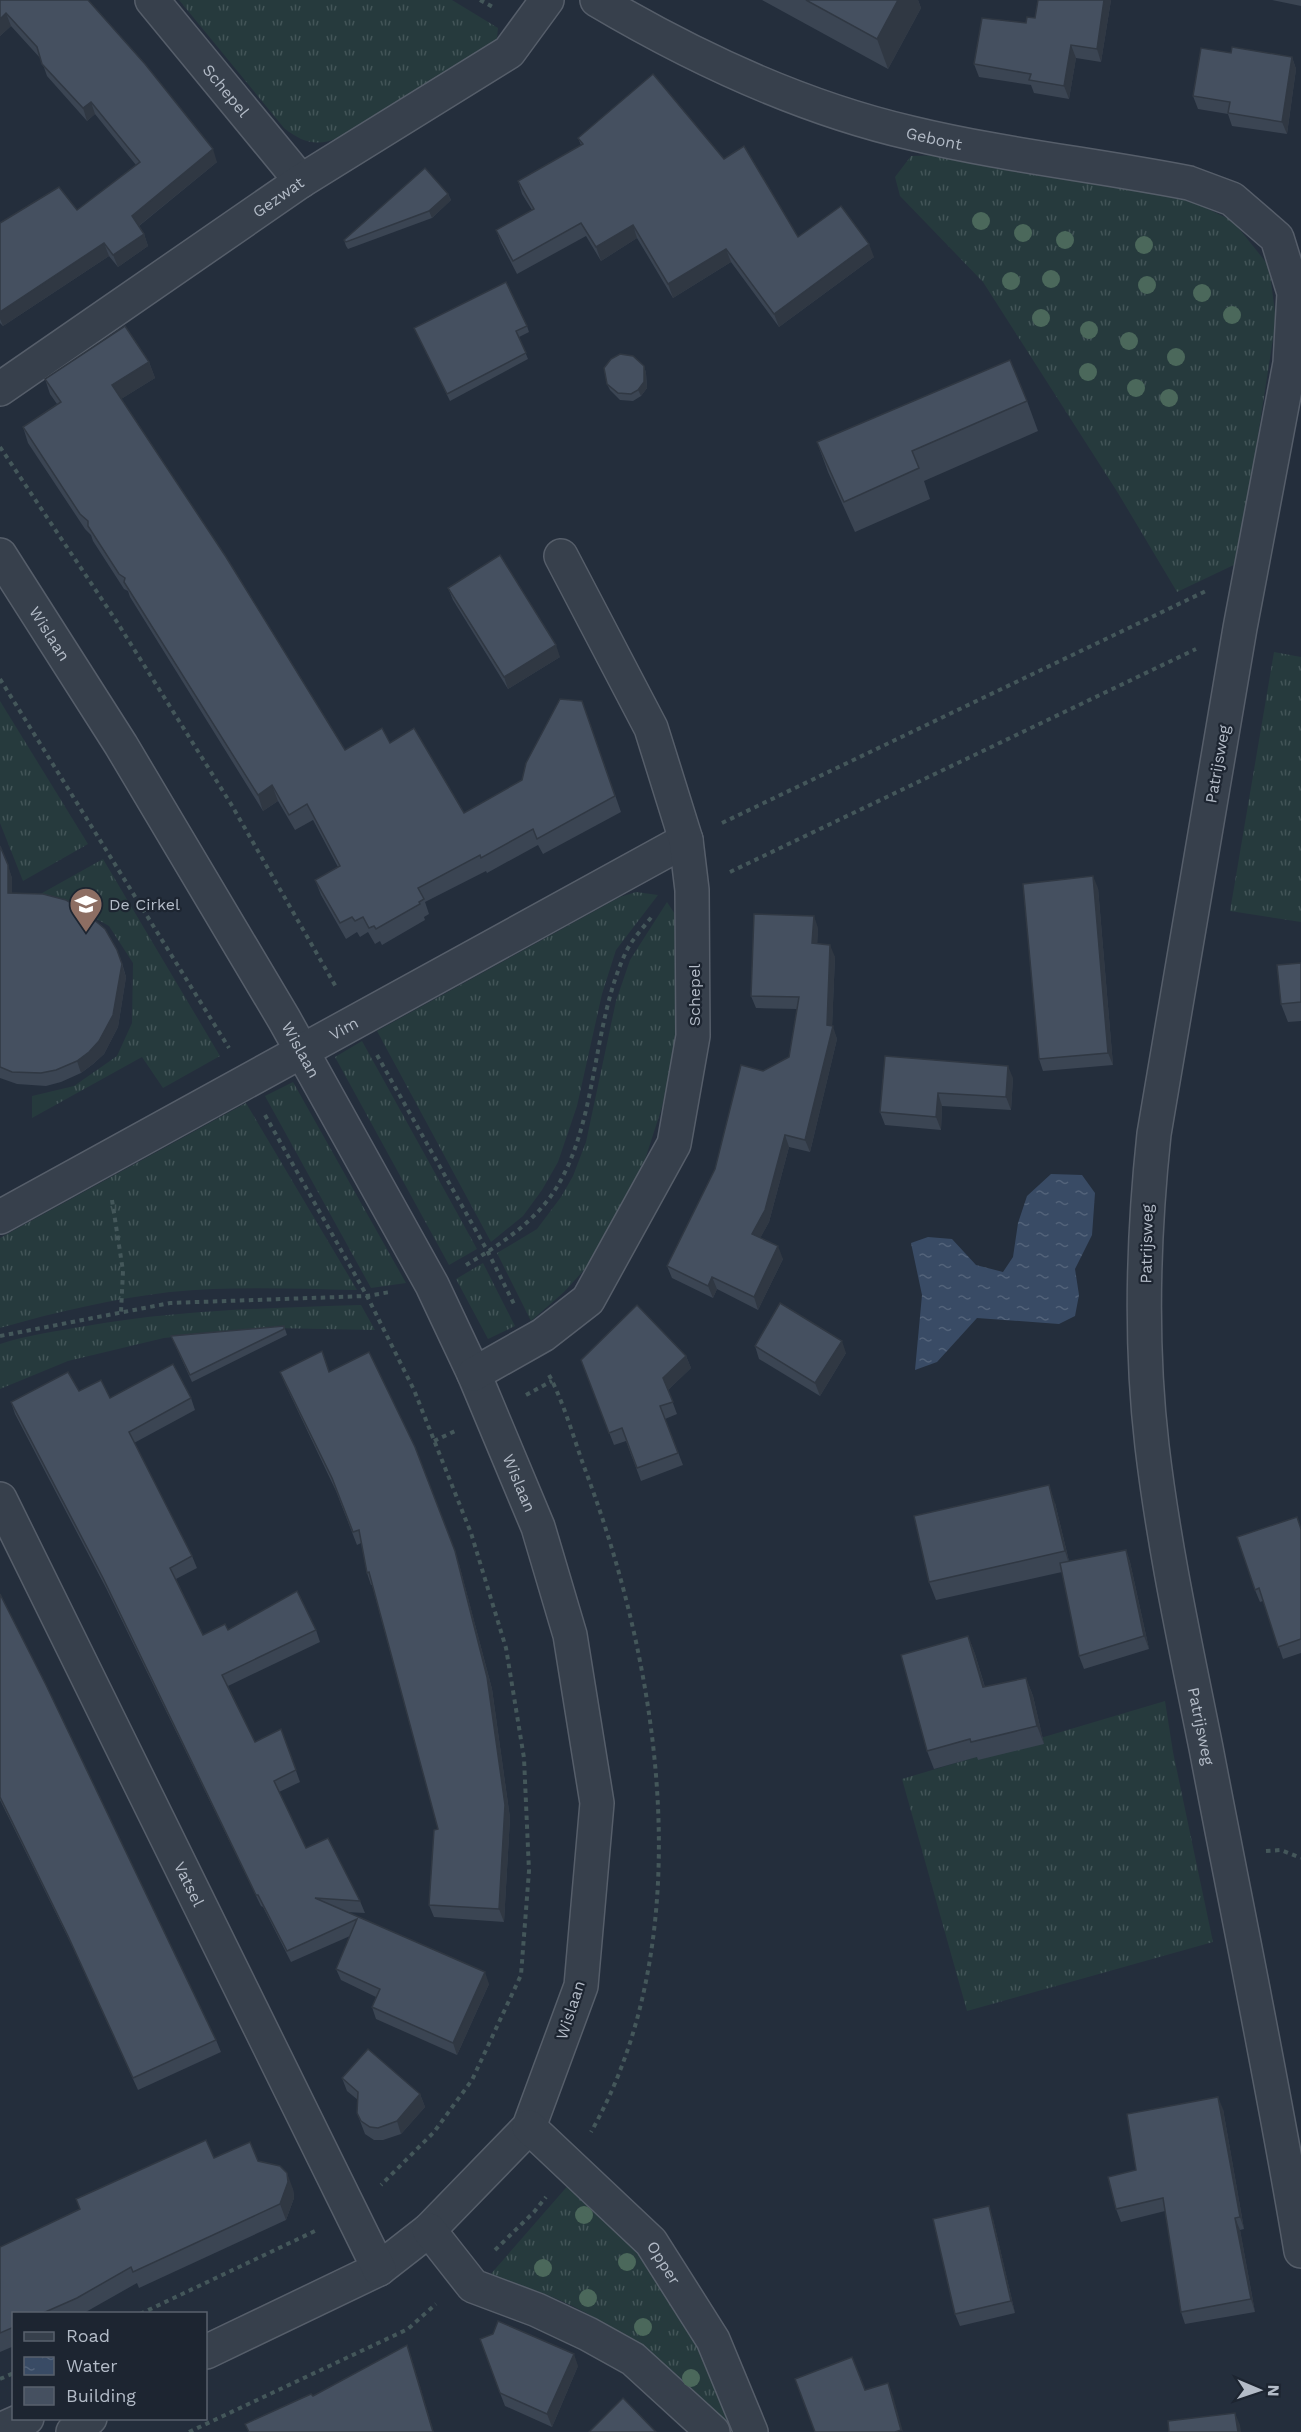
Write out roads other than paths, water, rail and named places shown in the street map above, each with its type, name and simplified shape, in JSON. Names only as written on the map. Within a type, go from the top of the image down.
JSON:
[{"type":"street","name":"Schepel","points":[[152,0],[301,181]]},
{"type":"street","name":"Gezwat","points":[[0,389],[301,181],[509,52],[547,0]]},
{"type":"street","name":"Gebont","points":[[597,0],[696,55],[809,104],[911,133],[1189,183],[1232,199],[1277,238]]},
{"type":"street","name":"Patrijsweg","points":[[1277,238],[1294,293],[1290,363],[1240,628],[1154,1134],[1147,1203],[1145,1337],[1152,1446],[1173,1578],[1277,2108],[1301,2251]]},
{"type":"street","name":"Wislaan","points":[[0,555],[121,745],[302,1051],[432,1285],[474,1374],[538,1527],[570,1635],[597,1803],[581,1986],[529,2127],[429,2230],[379,2269],[207,2352]]},
{"type":"street","name":"Schepel","points":[[474,1374],[533,1341],[588,1300],[674,1144],[693,1036],[692,900],[686,840],[651,728],[561,556]]},
{"type":"street","name":"Vim","points":[[0,1217],[686,840]]},
{"type":"street","name":"Vatsel","points":[[0,1499],[379,2269]]},
{"type":"street","name":"Opper","points":[[529,2127],[651,2241],[713,2340],[751,2432]]},
{"type":"street","points":[[429,2230],[473,2286],[537,2310],[588,2334],[633,2359],[713,2432]]},
{"type":"street","points":[[0,2430],[22,2420]]},
{"type":"street","points":[[73,2432],[88,2420]]},
{"type":"water","points":[[1051,1174],[1082,1175],[1095,1193],[1092,1235],[1075,1269],[1079,1295],[1075,1316],[1059,1324],[977,1318],[937,1362],[915,1370],[922,1295],[911,1243],[928,1237],[952,1239],[976,1265],[1003,1272],[1013,1257],[1018,1223],[1027,1196]]},
{"type":"place","name":"De Cirkel","points":[[86,933]]}]
